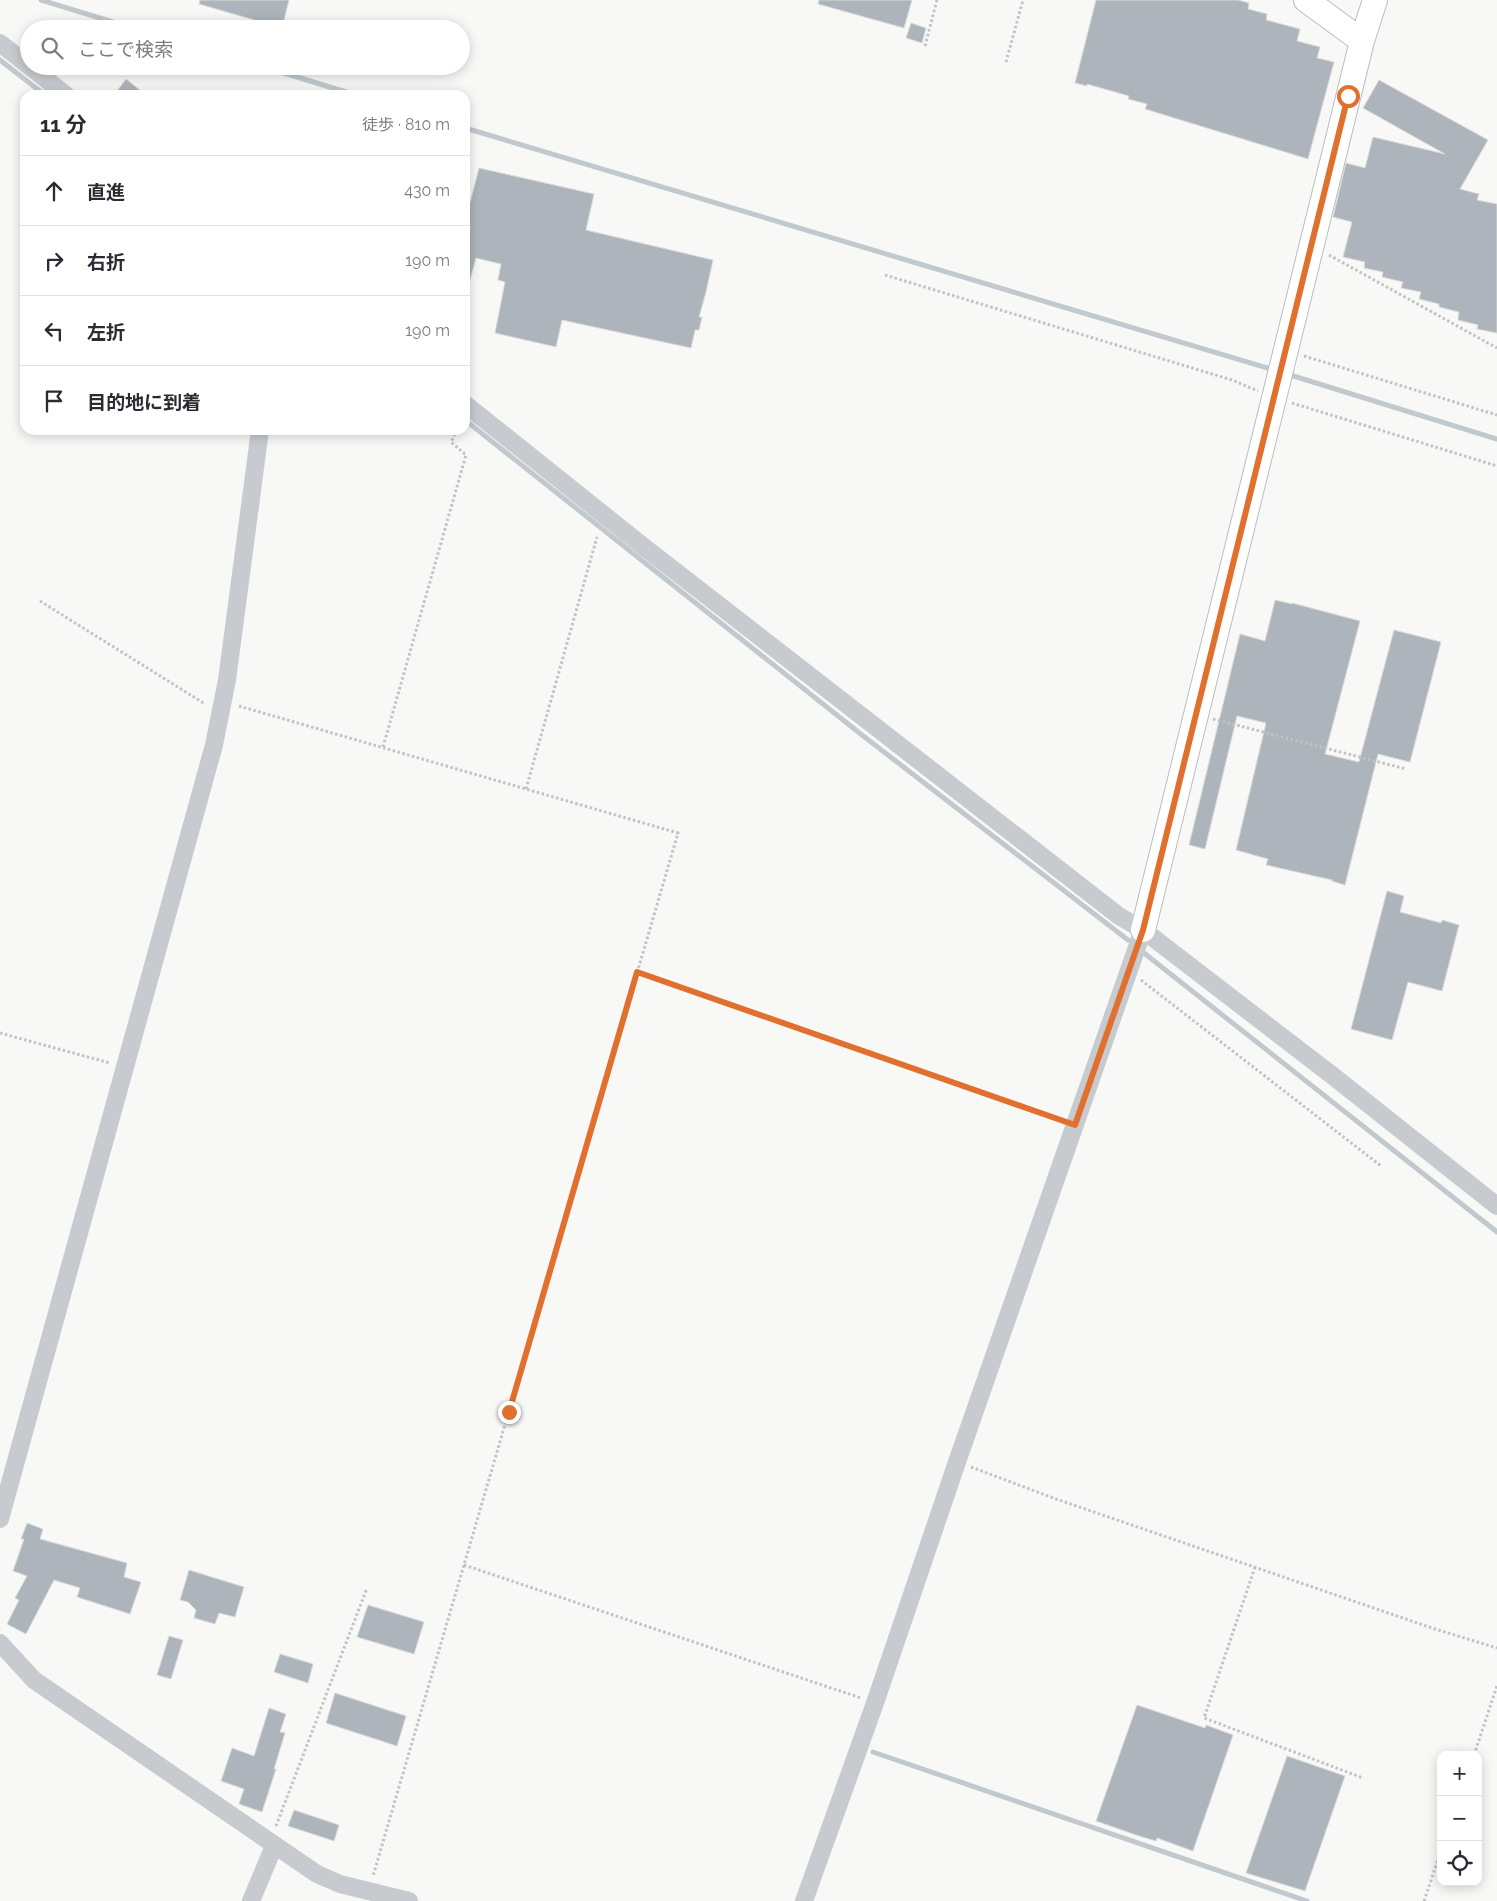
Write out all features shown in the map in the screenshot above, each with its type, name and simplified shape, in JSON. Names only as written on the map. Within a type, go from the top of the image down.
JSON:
[{"type":"street","points":[[1306,0],[1362,41]]},
{"type":"street","points":[[804,1901],[876,1703],[956,1462],[1143,930],[1273,396],[1362,41],[1376,0]]},
{"type":"street","points":[[0,43],[20,59]]},
{"type":"street","points":[[40,75],[60,90]]},
{"type":"street","points":[[470,408],[1111,910],[1143,930],[1333,1076],[1497,1206]]},
{"type":"street","points":[[0,1519],[214,746],[228,680],[259,435]]},
{"type":"street","points":[[0,1643],[34,1680],[272,1845],[317,1874],[340,1884],[409,1901]]},
{"type":"street","points":[[251,1901],[272,1845]]},
{"type":"path","points":[[925,46],[937,0]]},
{"type":"path","points":[[1006,62],[1023,0]]},
{"type":"path","points":[[1311,245],[1497,348]]},
{"type":"path","points":[[885,275],[1232,380],[1273,396],[1497,466]]},
{"type":"path","points":[[1284,353],[1497,415]]},
{"type":"path","points":[[383,747],[466,455],[451,442],[454,435]]},
{"type":"path","points":[[526,789],[597,537]]},
{"type":"path","points":[[40,601],[222,707],[383,747],[678,833],[369,1891]]},
{"type":"path","points":[[1196,715],[1406,769]]},
{"type":"path","points":[[1129,970],[1381,1166]]},
{"type":"path","points":[[637,972],[1075,1125]]},
{"type":"path","points":[[0,1032],[125,1067]]},
{"type":"path","points":[[956,1462],[1056,1499],[1432,1628],[1497,1648]]},
{"type":"path","points":[[464,1565],[876,1703]]},
{"type":"path","points":[[1255,1567],[1204,1718],[1364,1778]]},
{"type":"path","points":[[272,1845],[367,1588]]},
{"type":"path","points":[[1475,1751],[1497,1686]]},
{"type":"path","points":[[1424,1901],[1437,1863]]},
{"type":"building","points":[[200,0],[289,0],[284,20],[254,20],[199,4]]},
{"type":"building","points":[[819,0],[912,0],[904,28],[818,4]]},
{"type":"building","points":[[1096,0],[1238,0],[1249,3],[1248,9],[1267,14],[1266,20],[1300,29],[1297,41],[1320,47],[1317,58],[1334,62],[1308,159],[1145,109],[1147,104],[1128,99],[1129,96],[1087,84],[1087,86],[1075,83]]},
{"type":"building","points":[[911,23],[926,28],[922,43],[906,38]]},
{"type":"building","points":[[126,79],[140,90],[118,90]]},
{"type":"building","points":[[1379,80],[1488,140],[1460,189],[1479,194],[1477,200],[1497,204],[1497,333],[1477,329],[1478,325],[1458,320],[1459,312],[1419,299],[1421,292],[1401,288],[1403,282],[1382,277],[1383,272],[1364,268],[1365,262],[1343,257],[1352,222],[1333,217],[1346,163],[1365,168],[1373,137],[1445,154],[1363,108]]},
{"type":"building","points":[[479,168],[594,194],[586,230],[713,260],[699,317],[702,317],[699,330],[695,330],[691,348],[562,320],[556,347],[495,333],[505,282],[498,280],[501,264],[476,258],[470,280],[470,203]]},
{"type":"building","points":[[1275,600],[1360,621],[1325,754],[1359,762],[1394,630],[1441,642],[1410,762],[1378,754],[1345,885],[1332,880],[1266,865],[1268,859],[1236,850],[1266,723],[1237,716],[1205,849],[1189,845],[1240,634],[1265,641]]},
{"type":"building","points":[[1387,891],[1404,896],[1400,912],[1441,923],[1442,920],[1459,925],[1442,991],[1408,982],[1392,1040],[1351,1029]]},
{"type":"building","points":[[27,1523],[43,1529],[40,1539],[127,1563],[124,1577],[141,1582],[130,1614],[77,1597],[80,1588],[54,1580],[26,1634],[7,1624],[19,1600],[15,1598],[27,1576],[13,1571],[24,1539],[21,1539]]},
{"type":"building","points":[[189,1570],[244,1587],[235,1617],[219,1613],[215,1624],[194,1618],[196,1610],[188,1602],[180,1600]]},
{"type":"building","points":[[368,1605],[424,1622],[414,1654],[357,1637]]},
{"type":"building","points":[[169,1636],[183,1640],[171,1679],[157,1675]]},
{"type":"building","points":[[280,1654],[313,1664],[308,1683],[274,1672]]},
{"type":"building","points":[[335,1693],[406,1716],[397,1746],[326,1723]]},
{"type":"building","points":[[1137,1705],[1205,1728],[1206,1725],[1233,1735],[1193,1851],[1157,1838],[1156,1841],[1096,1821]]},
{"type":"building","points":[[269,1708],[286,1714],[280,1732],[285,1733],[262,1812],[239,1804],[244,1789],[221,1781],[232,1748],[254,1756]]},
{"type":"building","points":[[1287,1756],[1345,1776],[1305,1891],[1246,1873]]},
{"type":"building","points":[[294,1810],[339,1825],[334,1841],[288,1826]]},
{"type":"waterway","points":[[41,0],[107,20]]},
{"type":"waterway","points":[[0,60],[39,90]]},
{"type":"waterway","points":[[290,75],[340,90]]},
{"type":"waterway","points":[[470,129],[1274,370]]},
{"type":"waterway","points":[[1287,374],[1497,439]]},
{"type":"waterway","points":[[470,424],[862,735],[1128,940]]},
{"type":"waterway","points":[[1144,953],[1497,1232]]},
{"type":"waterway","points":[[873,1752],[1307,1901]]},
{"type":"route","points":[[509,1412],[637,972],[1075,1125],[1143,930],[1348,96]]}]
